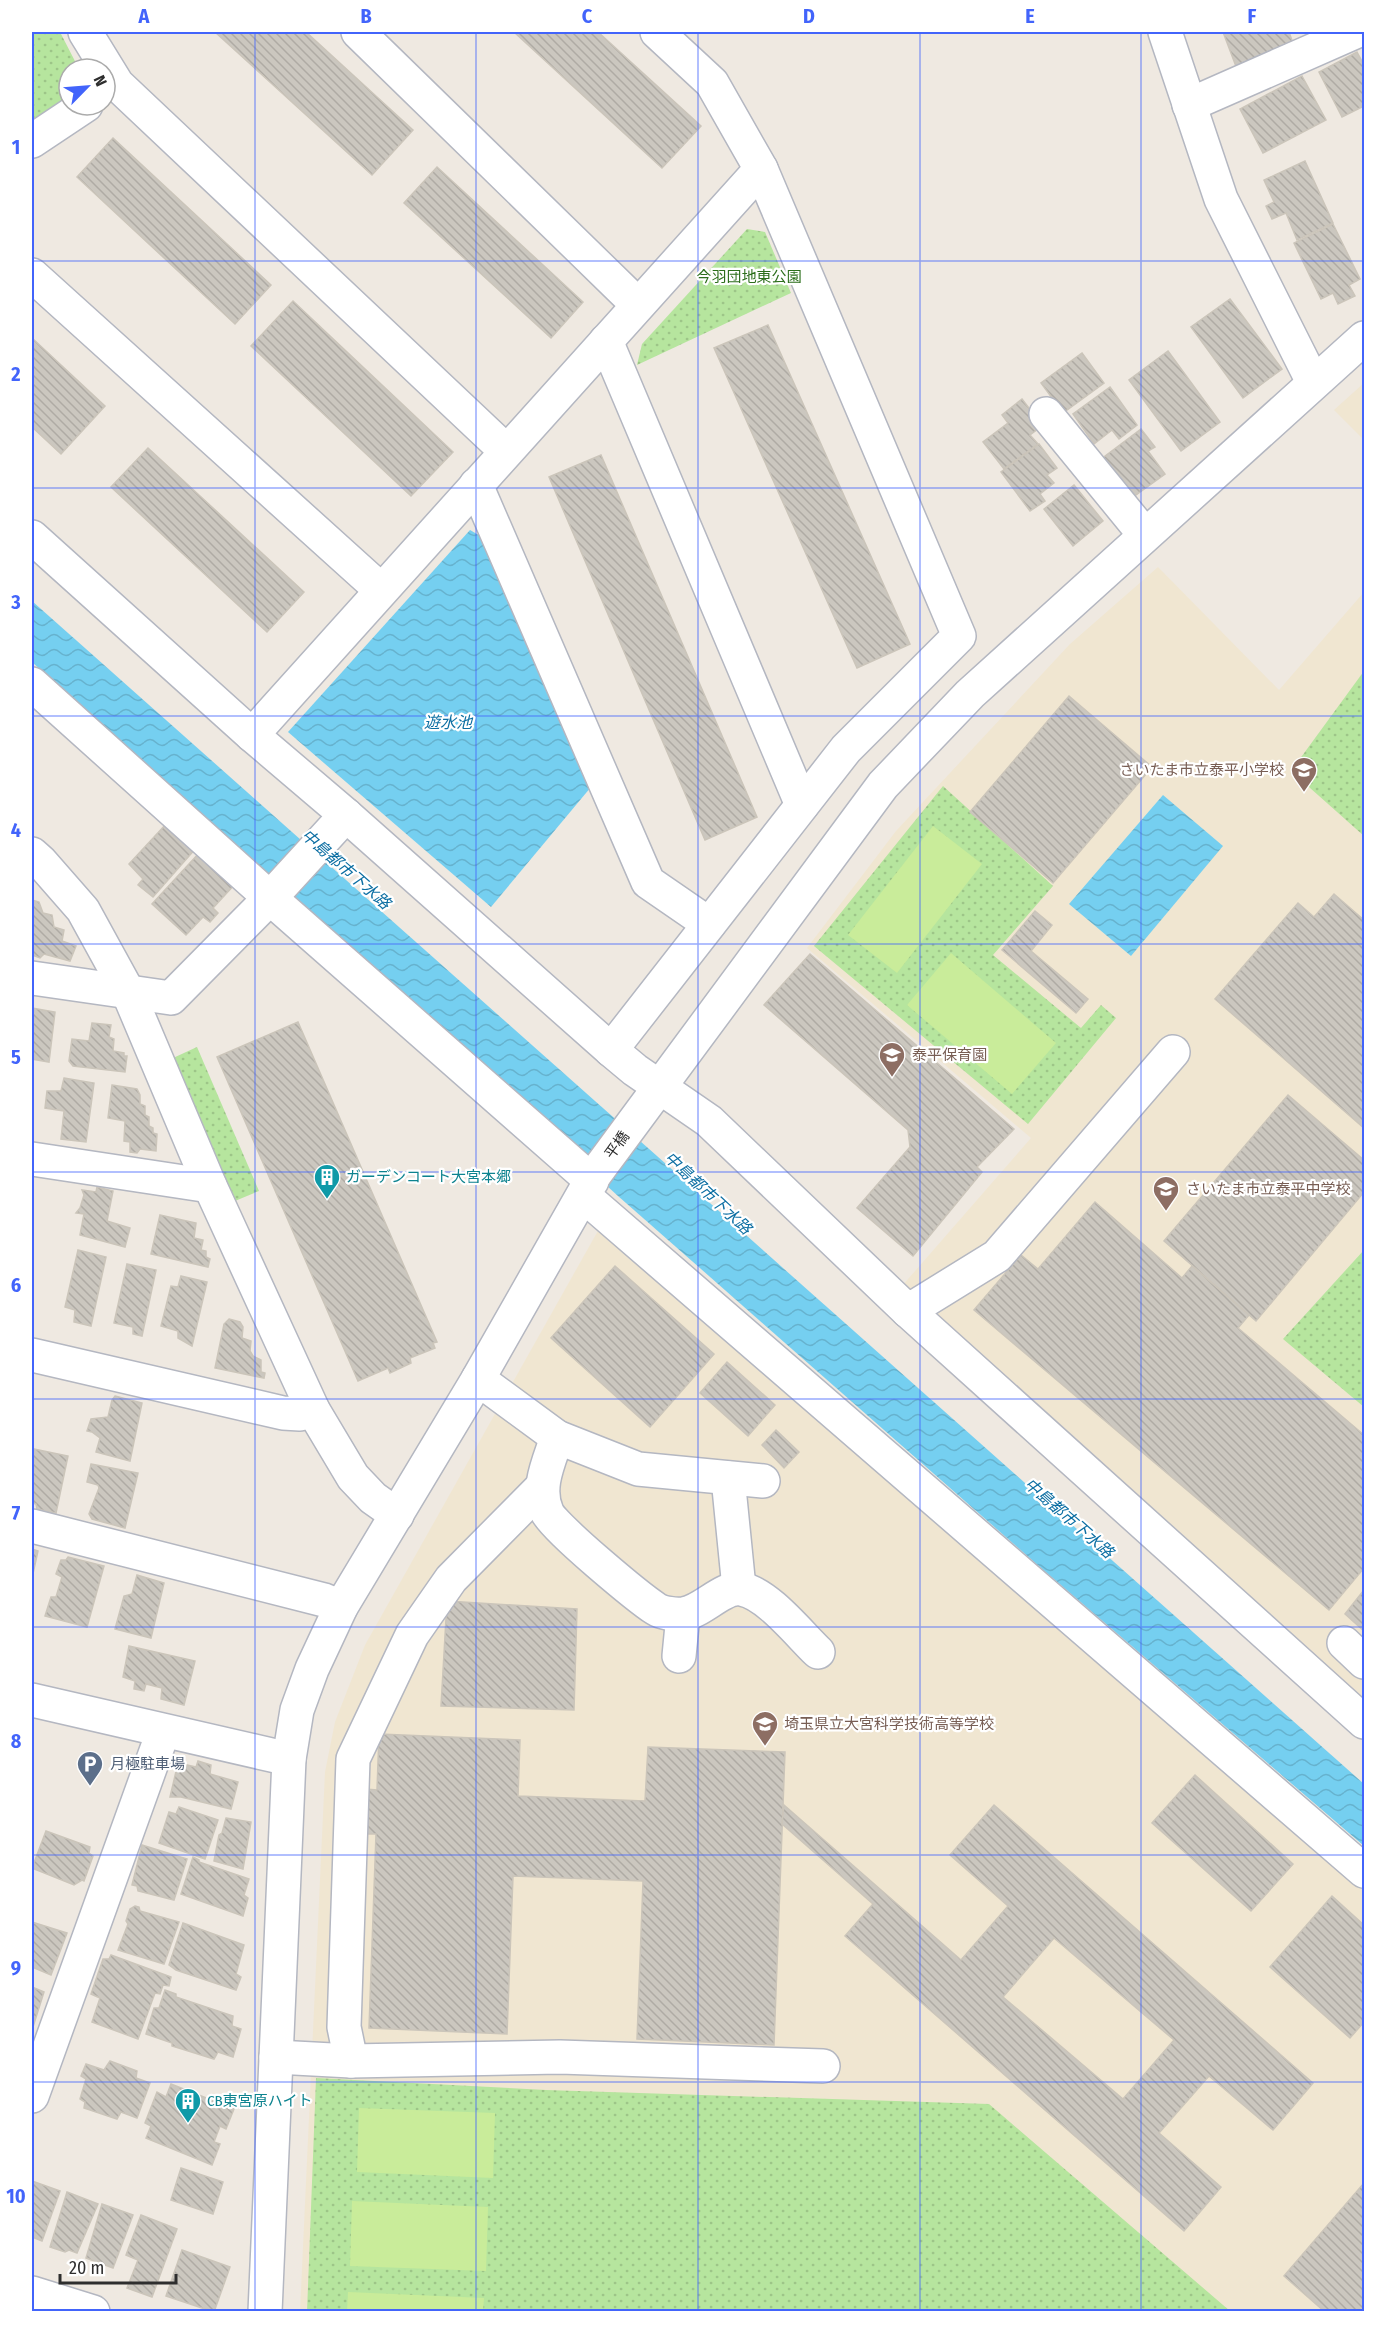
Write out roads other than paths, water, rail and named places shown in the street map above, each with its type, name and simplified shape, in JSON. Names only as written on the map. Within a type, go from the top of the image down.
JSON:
[{"type":"street","points":[[85,32],[97,57]]},
{"type":"street","points":[[358,32],[638,305]]},
{"type":"street","points":[[611,1050],[846,749],[959,636],[761,169],[712,83],[657,32]]},
{"type":"street","points":[[1165,32],[1221,199],[1313,382]]},
{"type":"street","points":[[1189,105],[1355,32]]},
{"type":"street","points":[[117,94],[506,451]]},
{"type":"street","points":[[32,141],[68,117]]},
{"type":"street","points":[[252,735],[761,169]]},
{"type":"street","points":[[32,275],[381,590]]},
{"type":"street","name":"平橋","points":[[264,2312],[289,1759],[297,1710],[312,1669],[341,1607],[478,1379],[590,1185],[649,1100],[883,785],[970,694],[1313,382],[1365,338]]},
{"type":"street","points":[[606,341],[802,805]]},
{"type":"street","points":[[1046,414],[1145,535]]},
{"type":"street","points":[[476,485],[648,882],[709,924]]},
{"type":"street","points":[[32,537],[252,735],[336,826],[611,1050],[649,1100],[709,1121],[908,1311],[1365,1722]]},
{"type":"street","points":[[32,684],[280,887],[590,1185],[1365,1870]]},
{"type":"street","points":[[32,978],[171,998],[280,887],[336,826]]},
{"type":"street","points":[[32,854],[83,910],[128,992],[210,1186],[313,1410],[353,1478],[373,1498],[397,1515]]},
{"type":"street","points":[[908,1311],[997,1256],[1173,1052]]},
{"type":"street","points":[[32,1159],[210,1186]]},
{"type":"street","points":[[32,1355],[283,1413],[300,1414],[313,1410]]},
{"type":"street","points":[[478,1379],[557,1437],[638,1469],[763,1481]]},
{"type":"street","points":[[351,2061],[344,2027],[353,1759],[412,1635],[451,1579],[541,1488],[557,1437]]},
{"type":"street","points":[[728,1478],[740,1588]]},
{"type":"street","points":[[541,1488],[547,1514],[561,1530],[658,1611],[683,1615],[722,1594],[740,1588],[760,1596],[818,1652]]},
{"type":"street","points":[[32,1526],[324,1600],[341,1607]]},
{"type":"street","points":[[679,1656],[683,1615]]},
{"type":"street","points":[[32,1701],[289,1759]]},
{"type":"street","points":[[32,2096],[163,1732]]},
{"type":"street","points":[[276,2057],[351,2061],[560,2057],[823,2066]]},
{"type":"street","points":[[32,2293],[93,2312]]},
{"type":"water","name":"遊水池","points":[[470,530],[496,545],[596,781],[491,907],[288,732]]},
{"type":"water","points":[[32,601],[1364,1784],[1364,1846],[1041,1568],[618,1196],[32,662]]},
{"type":"water","points":[[1163,795],[1223,846],[1131,956],[1069,904]]},
{"type":"place","name":"さいたま市立泰平小学校","points":[[1304,793]]},
{"type":"place","name":"泰平保育園","points":[[892,1078]]},
{"type":"place","name":"ガーデンコート大宮本郷","points":[[327,1200]]},
{"type":"place","name":"さいたま市立泰平中学校","points":[[1166,1212]]},
{"type":"place","name":"埼玉県立大宮科学技術高等学校","points":[[765,1747]]},
{"type":"place","name":"月極駐車場","points":[[90,1787]]},
{"type":"place","name":"CB東宮原ハイト","points":[[188,2124]]},
{"type":"park label","name":"今羽団地東公園","points":[[749,277]]},
{"type":"water label","name":"中島都市下水路","points":[[346,869]]},
{"type":"water label","name":"中島都市下水路","points":[[708,1193]]},
{"type":"water label","name":"中島都市下水路","points":[[1069,1518]]}]
